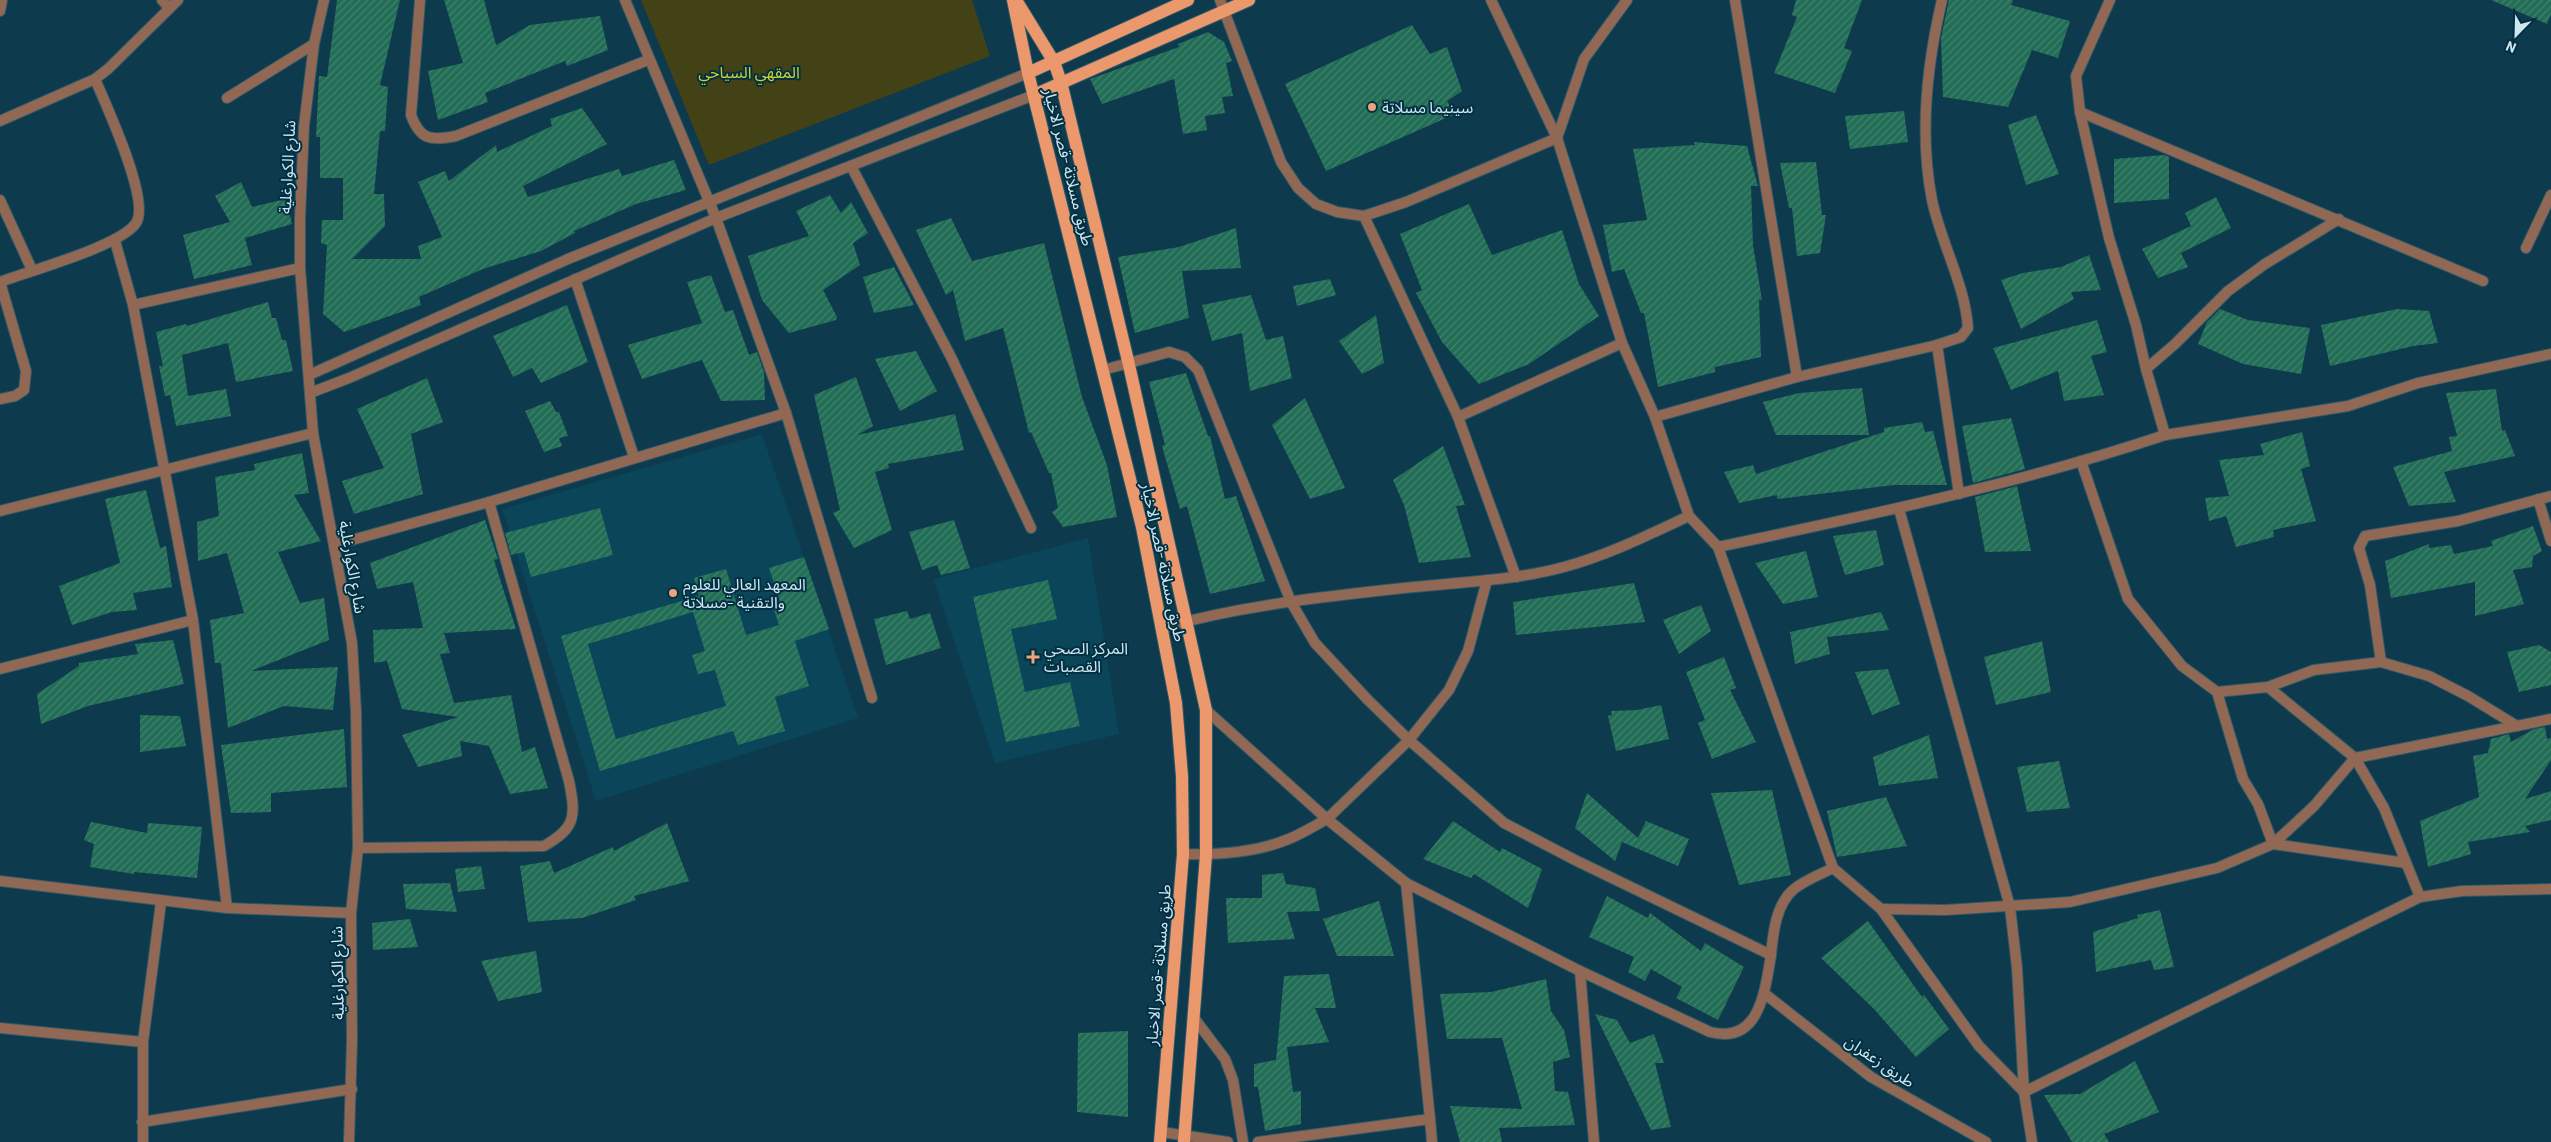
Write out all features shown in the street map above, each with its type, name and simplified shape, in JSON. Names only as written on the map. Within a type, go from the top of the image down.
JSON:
[{"type":"main road","points":[[1015,0],[1054,62],[1061,82],[1129,365],[1206,710],[1206,855],[1184,1139]]},
{"type":"main road","name":"طريق مسلاتة -قصر الاخيار","points":[[1015,0],[1028,73],[1142,527],[1176,703],[1182,776],[1183,854],[1160,1137]]},
{"type":"main road","points":[[1028,73],[1188,0]]},
{"type":"main road","points":[[1034,95],[1223,6],[1249,0]]},
{"type":"street","points":[[0,11],[2,0]]},
{"type":"street","points":[[0,122],[95,79],[166,4],[178,0]]},
{"type":"street","name":"شارع الكوارغلية","points":[[324,0],[314,44],[304,126],[300,268],[313,433],[352,643],[356,712],[358,848],[351,913],[352,1088],[349,1142]]},
{"type":"street","points":[[420,0],[410,115],[416,129],[424,136],[437,140],[456,136],[648,60]]},
{"type":"street","points":[[625,0],[648,60],[716,218],[786,413],[872,698]]},
{"type":"street","points":[[1491,0],[1557,138],[1622,343],[1655,417],[1689,516],[1718,547],[1832,868],[1881,909],[1979,1046],[2024,1092]]},
{"type":"street","points":[[1223,6],[1281,162],[1298,188],[1316,204],[1337,212],[1364,216],[1406,202],[1557,138],[1584,59],[1627,0]]},
{"type":"street","points":[[1735,0],[1797,376]]},
{"type":"street","points":[[1655,417],[1797,376],[1937,345],[1961,337],[1968,328],[1960,292],[1932,200],[1925,125],[1932,44],[1941,0]]},
{"type":"street","points":[[2110,0],[2076,76],[2080,112],[2109,238],[2136,325],[2146,369],[2165,435]]},
{"type":"street","points":[[226,98],[314,44]]},
{"type":"street","points":[[309,375],[568,259],[1028,73]]},
{"type":"street","points":[[0,399],[15,396],[24,390],[26,371],[0,282],[115,241],[136,223],[140,212],[138,188],[95,79]]},
{"type":"street","points":[[310,393],[349,378],[716,218],[1034,95]]},
{"type":"street","points":[[2080,112],[2483,281]]},
{"type":"street","points":[[851,166],[952,360],[1031,528]]},
{"type":"street","points":[[2526,248],[2551,195]]},
{"type":"street","points":[[0,200],[32,270]]},
{"type":"street","points":[[1364,216],[1458,416],[1516,577]]},
{"type":"street","points":[[2146,369],[2175,344],[2228,291],[2265,264],[2339,219]]},
{"type":"street","points":[[115,241],[133,305],[166,468],[193,620],[227,908]]},
{"type":"street","points":[[133,305],[300,268]]},
{"type":"street","points":[[576,279],[634,457]]},
{"type":"street","points":[[1458,416],[1622,343]]},
{"type":"street","points":[[1937,345],[1959,494]]},
{"type":"street","points":[[1103,370],[1129,365],[1169,352],[1185,357],[1198,370],[1291,602],[1315,643],[1408,740],[1504,823],[1575,860],[1772,954]]},
{"type":"street","points":[[1718,547],[1959,494],[2081,461],[2165,435],[2348,406],[2418,383],[2551,354]]},
{"type":"street","points":[[334,545],[490,502],[634,457],[786,413]]},
{"type":"street","points":[[0,511],[166,468],[313,433]]},
{"type":"street","points":[[2081,461],[2128,600],[2182,666],[2217,692],[2244,779],[2258,804],[2273,844]]},
{"type":"street","points":[[2381,662],[2370,585],[2359,548],[2365,536],[2458,522],[2551,496]]},
{"type":"street","points":[[2538,499],[2551,542]]},
{"type":"street","points":[[358,848],[544,846],[556,839],[571,826],[574,806],[569,781],[490,502]]},
{"type":"street","points":[[1899,508],[2010,907],[2017,968],[2024,1092],[2032,1142]]},
{"type":"street","points":[[1161,628],[1187,621],[1291,602],[1516,577],[1564,568],[1616,551],[1689,516]]},
{"type":"street","points":[[1183,854],[1206,855],[1248,850],[1286,840],[1327,819],[1408,740],[1450,690],[1468,651],[1487,580]]},
{"type":"street","points":[[0,669],[193,620]]},
{"type":"street","points":[[2217,692],[2268,687],[2314,670],[2381,662],[2429,676],[2517,726]]},
{"type":"street","points":[[2268,687],[2355,758],[2384,808],[2420,897]]},
{"type":"street","points":[[1206,710],[1327,819],[1406,883],[1580,971],[1710,1032],[1724,1035],[1737,1033],[1750,1024],[1765,994],[1774,932],[1780,909],[1794,889],[1832,868]]},
{"type":"street","points":[[1881,909],[2010,907],[2070,902],[2218,868],[2273,844],[2314,806],[2355,758],[2551,719]]},
{"type":"street","points":[[2273,844],[2406,862]]},
{"type":"street","points":[[0,880],[161,902],[227,908],[351,913]]},
{"type":"street","points":[[1406,883],[1432,1142]]},
{"type":"street","points":[[2024,1092],[2420,897],[2462,890],[2551,889]]},
{"type":"street","points":[[143,1142],[143,1042],[161,902]]},
{"type":"street","points":[[1580,971],[1594,1142]]},
{"type":"street","name":"طريق زعفران","points":[[1765,994],[1871,1077],[1986,1142]]},
{"type":"street","points":[[1194,1018],[1225,1059],[1233,1080],[1243,1142]]},
{"type":"street","points":[[0,1028],[143,1042]]},
{"type":"street","points":[[142,1122],[352,1088]]},
{"type":"street","points":[[1258,1142],[1430,1119]]},
{"type":"street","points":[[1160,1137],[1228,1142]]},
{"type":"shaded area","name":"المعهد العالي للعلوم والتقنية -مسلاتة","points":[[762,434],[858,718],[596,801],[502,509]]},
{"type":"shaded area","name":"المركز الصحي القصبات","points":[[1088,538],[1119,734],[995,763],[933,579]]},
{"type":"green space","name":"المقهي السياحي","points":[[641,0],[972,0],[990,56],[709,165]]},
{"type":"building","points":[[337,0],[400,0],[380,85],[388,87],[385,131],[380,131],[374,194],[384,194],[385,226],[352,259],[421,259],[418,246],[442,237],[418,182],[445,171],[449,181],[496,145],[497,152],[552,126],[550,119],[582,108],[607,144],[523,186],[528,197],[619,169],[622,176],[674,160],[686,190],[636,204],[574,231],[575,233],[541,251],[483,269],[419,297],[421,305],[344,332],[323,314],[327,245],[321,243],[322,220],[343,220],[343,178],[320,178],[320,137],[316,137],[319,76],[327,77]]},
{"type":"building","points":[[444,0],[484,0],[496,45],[530,25],[600,16],[608,50],[567,66],[565,61],[485,93],[488,102],[438,120],[428,71],[463,63]]},
{"type":"building","points":[[1796,0],[1862,0],[1844,48],[1852,51],[1835,93],[1774,73],[1797,17],[1792,15]]},
{"type":"building","points":[[1949,0],[2013,0],[2011,5],[2070,21],[2058,58],[2032,50],[2008,107],[1943,97],[1941,38]]},
{"type":"building","points":[[2491,0],[2551,0],[2551,14],[2547,24]]},
{"type":"building","points":[[1412,25],[1430,54],[1447,47],[1462,91],[1447,101],[1455,114],[1326,171],[1285,84]]},
{"type":"building","points":[[1208,32],[1224,42],[1232,61],[1226,63],[1233,96],[1222,97],[1225,113],[1205,116],[1207,130],[1183,134],[1174,79],[1102,104],[1090,79],[1179,47],[1178,44]]},
{"type":"building","points":[[1904,111],[1908,142],[1850,149],[1845,116]]},
{"type":"building","points":[[2036,115],[2059,174],[2026,185],[2008,125]]},
{"type":"building","points":[[1694,142],[1747,146],[1758,186],[1751,186],[1753,245],[1762,300],[1759,300],[1761,357],[1715,367],[1715,372],[1658,387],[1644,313],[1641,313],[1624,269],[1612,272],[1603,225],[1647,220],[1633,149],[1695,145]]},
{"type":"building","points":[[2165,155],[2169,157],[2169,199],[2114,203],[2114,159]]},
{"type":"building","points":[[1816,162],[1822,215],[1826,215],[1820,253],[1797,256],[1792,208],[1789,208],[1780,163]]},
{"type":"building","points":[[241,182],[252,207],[286,199],[292,224],[245,238],[252,265],[194,279],[183,235],[230,222],[215,196]]},
{"type":"building","points":[[830,195],[841,213],[851,202],[868,233],[853,243],[860,265],[823,290],[837,317],[836,320],[789,333],[762,300],[748,256],[809,236],[796,211]]},
{"type":"building","points":[[2216,197],[2231,228],[2181,253],[2188,267],[2158,278],[2142,249],[2191,226],[2185,213]]},
{"type":"building","points":[[1469,204],[1492,255],[1562,230],[1579,284],[1599,316],[1529,364],[1479,384],[1442,342],[1416,293],[1422,290],[1400,234]]},
{"type":"building","points":[[951,218],[972,261],[1044,243],[1082,397],[1107,465],[1117,517],[1063,527],[1052,512],[1058,508],[1051,473],[1049,473],[1031,432],[1029,433],[1003,328],[965,341],[953,290],[946,295],[916,230]]},
{"type":"building","points":[[1236,228],[1241,268],[1182,271],[1189,318],[1135,333],[1118,257],[1179,247]]},
{"type":"building","points":[[2089,255],[2101,290],[2071,292],[2074,299],[2021,329],[2001,280],[2023,273],[2061,267]]},
{"type":"building","points":[[894,267],[914,305],[874,313],[863,277]]},
{"type":"building","points":[[711,275],[725,312],[733,310],[749,355],[757,352],[764,372],[765,400],[721,401],[702,360],[642,379],[628,345],[702,323],[687,282]]},
{"type":"building","points":[[1330,279],[1336,295],[1297,306],[1293,286]]},
{"type":"building","points":[[1251,295],[1266,340],[1283,336],[1292,378],[1250,391],[1242,333],[1212,341],[1202,305]]},
{"type":"building","points":[[268,302],[272,318],[276,318],[282,340],[286,340],[293,371],[236,382],[228,343],[182,355],[188,396],[226,389],[231,416],[176,426],[170,395],[165,396],[159,366],[163,366],[156,332],[186,324],[187,326]]},
{"type":"building","points":[[567,305],[588,362],[541,383],[532,368],[513,377],[493,336]]},
{"type":"building","points":[[2220,309],[2248,320],[2310,328],[2301,374],[2243,364],[2198,344],[2207,322]]},
{"type":"building","points":[[2397,309],[2429,311],[2438,343],[2413,346],[2330,366],[2321,325]]},
{"type":"building","points":[[1376,315],[1384,363],[1362,374],[1339,341]]},
{"type":"building","points":[[2097,320],[2107,352],[2091,356],[2104,395],[2064,401],[2058,371],[2011,390],[1993,348]]},
{"type":"building","points":[[916,351],[937,391],[900,411],[875,359]]},
{"type":"building","points":[[1186,373],[1208,436],[1210,436],[1225,499],[1236,496],[1265,581],[1210,594],[1187,506],[1180,509],[1162,446],[1165,445],[1149,382]]},
{"type":"building","points":[[856,377],[873,426],[857,435],[955,414],[964,450],[888,464],[889,468],[875,472],[892,530],[854,548],[833,513],[840,510],[814,395]]},
{"type":"building","points":[[427,378],[443,422],[411,434],[423,494],[354,514],[342,481],[384,468],[357,409]]},
{"type":"building","points":[[1862,388],[1869,435],[1776,435],[1763,402],[1799,393]]},
{"type":"building","points":[[2496,389],[2502,431],[2505,430],[2515,456],[2444,472],[2456,502],[2409,506],[2393,467],[2452,451],[2449,437],[2457,436],[2446,393]]},
{"type":"building","points":[[1305,398],[1345,488],[1310,499],[1272,425]]},
{"type":"building","points":[[550,401],[556,412],[559,412],[568,436],[559,438],[562,446],[544,452],[525,411]]},
{"type":"building","points":[[2011,418],[2025,469],[1973,483],[1962,426]]},
{"type":"building","points":[[1922,422],[1925,432],[1933,431],[1947,485],[1894,485],[1777,499],[1777,495],[1739,503],[1724,472],[1753,465],[1756,474],[1884,432],[1884,428]]},
{"type":"building","points":[[2302,432],[2310,466],[2301,469],[2316,521],[2273,530],[2274,537],[2236,547],[2226,516],[2209,521],[2205,498],[2229,496],[2219,460],[2264,455],[2260,444]]},
{"type":"building","points":[[1443,446],[1465,505],[1456,506],[1471,557],[1419,563],[1404,505],[1393,480]]},
{"type":"building","points":[[302,453],[309,493],[294,495],[321,541],[278,552],[300,603],[324,598],[329,640],[251,671],[338,667],[333,710],[284,706],[228,728],[221,663],[215,663],[210,620],[244,613],[227,553],[198,561],[197,522],[219,516],[215,477],[255,470],[254,464]]},
{"type":"building","points":[[2017,486],[2031,551],[1985,552],[1975,497]]},
{"type":"building","points":[[146,490],[160,548],[166,546],[172,587],[133,593],[137,610],[112,612],[72,625],[59,586],[120,563],[105,499]]},
{"type":"building","points":[[600,508],[613,555],[531,577],[524,552],[511,555],[505,533]]},
{"type":"building","points":[[485,520],[498,559],[494,560],[516,629],[444,633],[450,653],[440,654],[454,703],[511,695],[522,752],[535,747],[548,788],[510,794],[489,746],[460,741],[462,756],[418,767],[402,735],[458,717],[402,709],[387,661],[374,663],[373,630],[423,628],[413,582],[377,589],[370,563]]},
{"type":"building","points":[[954,520],[970,568],[941,575],[937,565],[922,570],[909,532]]},
{"type":"building","points":[[2533,526],[2542,551],[2533,556],[2532,567],[2513,570],[2524,604],[2475,616],[2475,582],[2391,598],[2385,561],[2429,544],[2429,548],[2451,545],[2454,554],[2493,546],[2491,541]]},
{"type":"building","points":[[1876,530],[1884,565],[1845,575],[1833,536]]},
{"type":"building","points":[[1806,551],[1818,597],[1783,604],[1755,563]]},
{"type":"building","points":[[804,557],[829,629],[795,641],[809,686],[775,697],[785,731],[738,745],[733,731],[600,771],[561,636],[699,596],[694,578],[726,569],[746,635],[779,625],[772,604],[780,601],[769,568]],"holes":[[[693,612],[705,651],[692,655],[698,674],[715,670],[726,706],[616,739],[588,644]]]},
{"type":"building","points":[[1048,580],[1057,619],[1011,629],[1025,692],[1070,682],[1080,726],[1006,742],[973,597]]},
{"type":"building","points":[[1634,583],[1645,622],[1516,635],[1513,602]]},
{"type":"building","points":[[1701,605],[1711,631],[1679,654],[1663,620]]},
{"type":"building","points":[[907,611],[910,619],[930,613],[941,648],[886,665],[874,619]]},
{"type":"building","points":[[1881,612],[1889,630],[1827,637],[1830,654],[1795,664],[1790,632]]},
{"type":"building","points":[[173,640],[184,684],[88,706],[41,724],[37,694],[79,666],[79,663],[138,654],[135,644]]},
{"type":"building","points":[[2042,641],[2051,692],[1996,705],[1984,657]]},
{"type":"building","points":[[2539,645],[2551,652],[2551,685],[2519,692],[2507,652]]},
{"type":"building","points":[[1724,657],[1736,688],[1730,690],[1756,742],[1712,759],[1698,723],[1705,720],[1686,672]]},
{"type":"building","points":[[1888,669],[1900,704],[1872,715],[1855,672]]},
{"type":"building","points":[[1661,705],[1669,739],[1616,751],[1608,716],[1612,715],[1611,711],[1637,710]]},
{"type":"building","points":[[140,715],[180,716],[186,746],[140,752]]},
{"type":"building","points":[[2545,727],[2547,739],[2551,738],[2551,760],[2525,799],[2551,791],[2551,820],[2525,826],[2530,832],[2468,842],[2471,854],[2428,867],[2420,821],[2479,797],[2473,756],[2488,753],[2491,739],[2509,734],[2511,742],[2534,729]]},
{"type":"building","points":[[344,729],[347,787],[271,793],[271,812],[231,813],[221,745]]},
{"type":"building","points":[[1929,735],[1938,778],[1879,786],[1873,757]]},
{"type":"building","points":[[2059,761],[2070,808],[2027,812],[2017,767]]},
{"type":"building","points":[[1772,790],[1791,875],[1739,885],[1711,793]]},
{"type":"building","points":[[1587,793],[1638,838],[1646,821],[1689,839],[1678,866],[1622,842],[1615,861],[1575,828]]},
{"type":"building","points":[[1886,797],[1907,846],[1837,857],[1827,811]]},
{"type":"building","points":[[1453,821],[1500,852],[1502,848],[1542,869],[1528,908],[1474,874],[1471,878],[1423,859]]},
{"type":"building","points":[[91,822],[147,833],[148,823],[202,827],[197,878],[134,872],[134,874],[90,867],[94,844],[84,840]]},
{"type":"building","points":[[667,823],[689,881],[634,896],[636,900],[582,918],[528,922],[520,866],[550,861],[554,873],[613,847],[614,851]]},
{"type":"building","points":[[481,866],[485,889],[458,892],[455,869]]},
{"type":"building","points":[[1283,873],[1286,884],[1315,888],[1320,911],[1287,912],[1295,939],[1228,943],[1226,898],[1262,898],[1262,875]]},
{"type":"building","points":[[450,883],[457,912],[406,909],[403,884]]},
{"type":"building","points":[[1607,896],[1648,918],[1650,913],[1701,951],[1705,943],[1744,967],[1718,1020],[1676,998],[1682,987],[1651,969],[1645,981],[1628,972],[1634,957],[1589,937]]},
{"type":"building","points":[[1379,901],[1394,956],[1337,956],[1323,919]]},
{"type":"building","points":[[2160,910],[2174,967],[2154,970],[2151,960],[2096,972],[2093,932],[2138,918],[2137,915]]},
{"type":"building","points":[[410,919],[418,947],[373,950],[372,923]]},
{"type":"building","points":[[1868,921],[1922,997],[1924,995],[1949,1029],[1916,1057],[1874,1009],[1821,958]]},
{"type":"building","points":[[536,951],[542,992],[498,1001],[481,961]]},
{"type":"building","points":[[1329,974],[1336,1008],[1315,1008],[1329,1042],[1287,1047],[1293,1092],[1301,1091],[1301,1124],[1265,1131],[1258,1087],[1254,1087],[1254,1064],[1276,1060],[1284,976]]},
{"type":"building","points":[[1546,979],[1551,1011],[1564,1030],[1570,1057],[1553,1062],[1555,1091],[1568,1092],[1575,1125],[1499,1128],[1502,1142],[1460,1142],[1450,1106],[1522,1109],[1502,1038],[1447,1039],[1440,994],[1491,992]]},
{"type":"building","points":[[1595,1014],[1617,1020],[1630,1043],[1654,1034],[1664,1063],[1655,1063],[1671,1127],[1651,1130]]},
{"type":"building","points":[[1128,1031],[1128,1117],[1077,1112],[1078,1033]]},
{"type":"building","points":[[2135,1061],[2159,1112],[2104,1134],[2109,1142],[2072,1142],[2044,1095],[2080,1094]]},
{"type":"place","name":"سينيما مسلاتة","points":[[1372,107]]},
{"type":"place","name":"المعهد العالي للعلوم والتقنية -مسلاتة","points":[[673,593]]},
{"type":"place","name":"المركز الصحي القصبات","points":[[1033,657]]}]
